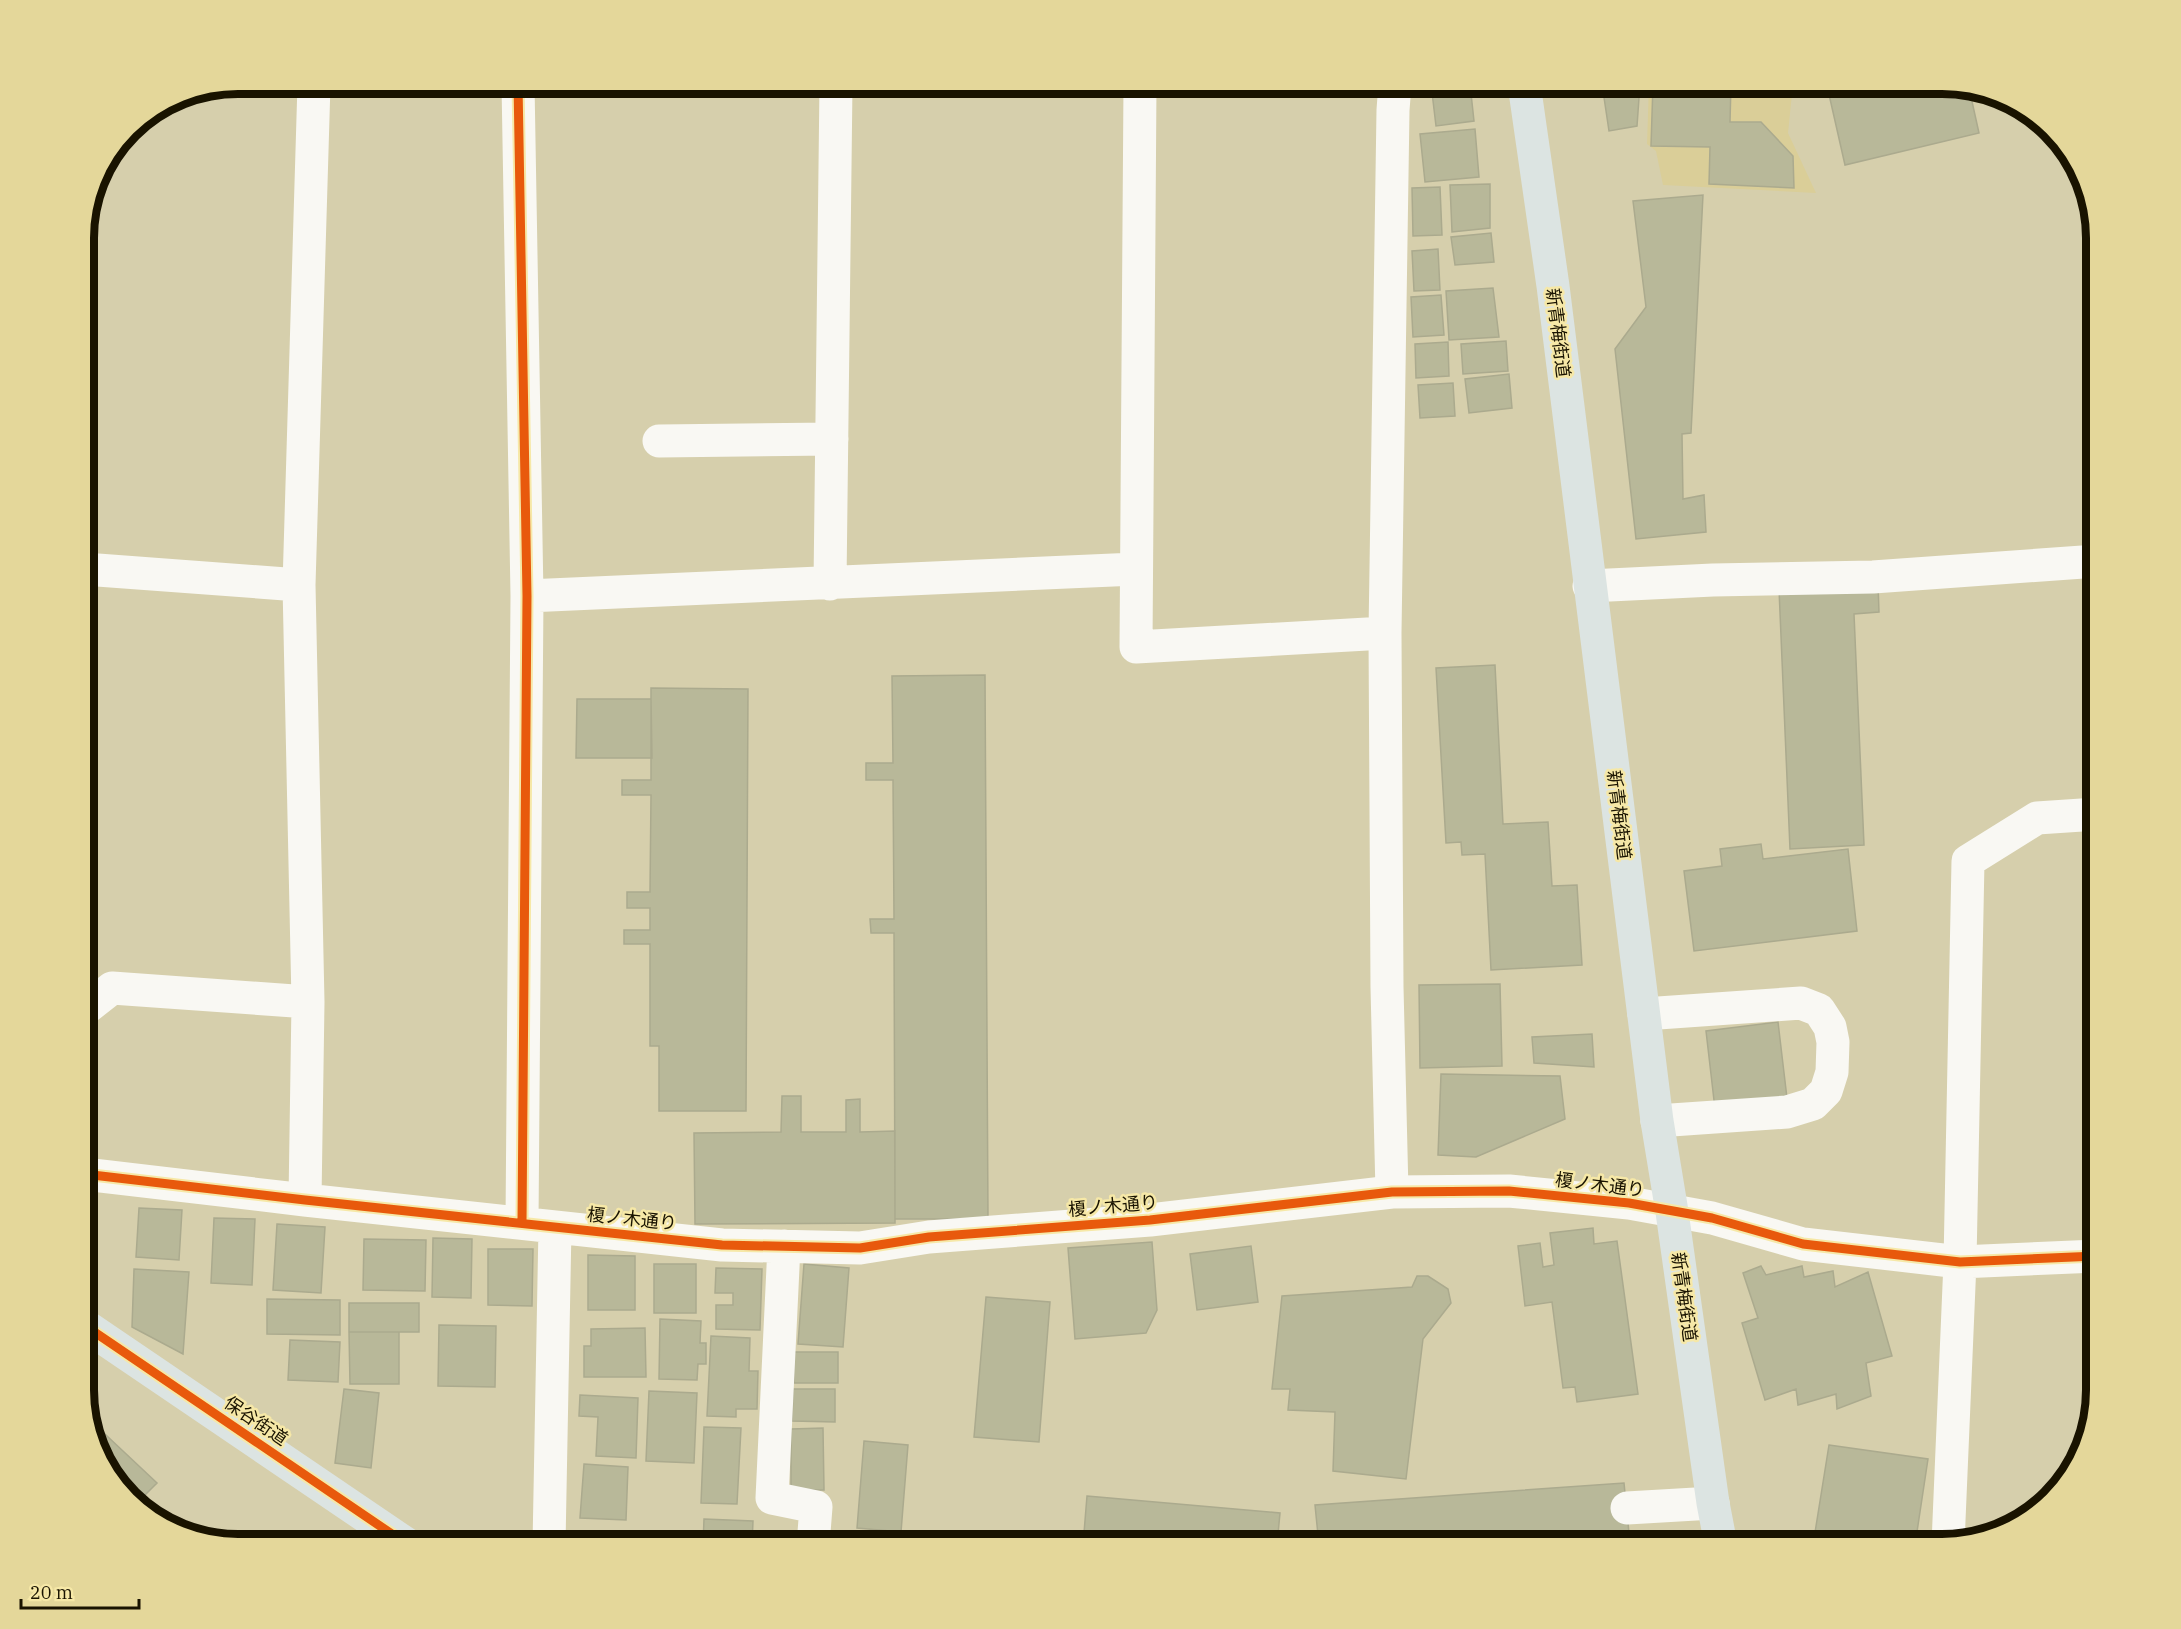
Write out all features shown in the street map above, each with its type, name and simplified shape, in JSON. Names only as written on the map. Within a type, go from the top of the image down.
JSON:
[{"type":"main road","name":"新青梅街道","points":[[1525,94],[1553,286],[1657,1121],[1719,1534]]},
{"type":"main road","name":"保谷街道","points":[[95,1332],[392,1534]]},
{"type":"street","points":[[304,1200],[308,1002],[299,585],[314,94]]},
{"type":"street","points":[[518,94],[527,596],[522,1223]]},
{"type":"street","points":[[830,584],[836,94]]},
{"type":"street","points":[[1140,94],[1136,647],[1385,633]]},
{"type":"street","points":[[1392,1192],[1387,987],[1385,633],[1394,94]]},
{"type":"street","points":[[659,441],[832,439]]},
{"type":"street","points":[[1589,586],[1713,580],[1873,577],[2086,562]]},
{"type":"street","points":[[95,570],[299,585]]},
{"type":"street","points":[[527,596],[1136,570]]},
{"type":"street","points":[[1948,1534],[1960,1262],[1968,861],[2037,818],[2086,815]]},
{"type":"street","points":[[95,1001],[112,988],[308,1002]]},
{"type":"street","points":[[1644,1014],[1801,1003],[1819,1010],[1830,1027],[1833,1042],[1832,1072],[1826,1091],[1813,1104],[1787,1112],[1657,1121]]},
{"type":"street","name":"榎ノ木通り","points":[[95,1175],[722,1245],[860,1248],[929,1237],[1150,1220],[1392,1192],[1509,1191],[1629,1203],[1712,1218],[1803,1244],[1960,1262],[2086,1256]]},
{"type":"street","points":[[549,1534],[555,1227]]},
{"type":"street","points":[[784,1246],[772,1498],[816,1507],[814,1534]]},
{"type":"street","points":[[1627,1509],[1713,1503]]},
{"type":"shaded area","points":[[1649,94],[1792,94],[1788,133],[1816,193],[1663,185],[1656,151],[1647,144]]},
{"type":"building","points":[[1432,94],[1471,94],[1474,121],[1436,126]]},
{"type":"building","points":[[1603,94],[1639,94],[1637,126],[1609,131]]},
{"type":"building","points":[[1653,94],[1731,94],[1730,122],[1761,122],[1793,156],[1794,188],[1709,184],[1710,147],[1651,146]]},
{"type":"building","points":[[1829,94],[1942,94],[1971,97],[1979,133],[1845,165]]},
{"type":"building","points":[[1475,129],[1479,177],[1425,182],[1420,134]]},
{"type":"building","points":[[1490,184],[1490,228],[1452,232],[1450,185]]},
{"type":"building","points":[[1440,187],[1442,235],[1413,236],[1412,188]]},
{"type":"building","points":[[1703,195],[1691,433],[1682,434],[1683,499],[1704,495],[1706,532],[1636,539],[1615,349],[1646,307],[1633,201]]},
{"type":"building","points":[[1491,233],[1494,262],[1455,265],[1451,237]]},
{"type":"building","points":[[1438,249],[1440,290],[1414,291],[1412,251]]},
{"type":"building","points":[[1493,288],[1499,337],[1449,340],[1446,291]]},
{"type":"building","points":[[1441,295],[1444,335],[1413,337],[1411,297]]},
{"type":"building","points":[[1506,341],[1508,371],[1463,374],[1461,344]]},
{"type":"building","points":[[1448,342],[1449,376],[1416,378],[1415,344]]},
{"type":"building","points":[[1509,374],[1512,408],[1469,413],[1465,379]]},
{"type":"building","points":[[1453,383],[1455,416],[1420,418],[1418,385]]},
{"type":"building","points":[[1878,584],[1879,612],[1854,614],[1864,845],[1790,849],[1779,589]]},
{"type":"building","points":[[1495,665],[1503,824],[1548,822],[1552,886],[1577,885],[1582,965],[1491,970],[1485,854],[1462,855],[1461,842],[1446,843],[1436,668]]},
{"type":"building","points":[[985,675],[988,1219],[895,1219],[894,933],[871,933],[870,919],[894,919],[893,780],[866,780],[866,763],[893,763],[892,676]]},
{"type":"building","points":[[651,688],[748,689],[746,1111],[659,1111],[659,1046],[650,1046],[650,944],[624,944],[624,930],[650,930],[650,908],[627,908],[627,892],[650,892],[651,795],[622,795],[622,780],[651,780]]},
{"type":"building","points":[[577,699],[651,699],[652,758],[576,758]]},
{"type":"building","points":[[1761,844],[1763,859],[1848,849],[1857,931],[1694,951],[1684,871],[1722,866],[1720,849]]},
{"type":"building","points":[[1500,984],[1502,1066],[1420,1068],[1419,985]]},
{"type":"building","points":[[1778,1022],[1787,1098],[1715,1109],[1706,1031]]},
{"type":"building","points":[[1592,1034],[1594,1067],[1534,1063],[1532,1037]]},
{"type":"building","points":[[1441,1074],[1560,1076],[1565,1119],[1476,1157],[1438,1155]]},
{"type":"building","points":[[782,1096],[801,1096],[801,1132],[846,1132],[846,1100],[860,1099],[860,1132],[895,1131],[895,1223],[695,1224],[694,1133],[781,1132]]},
{"type":"building","points":[[139,1208],[182,1210],[179,1260],[136,1257]]},
{"type":"building","points":[[214,1218],[255,1219],[252,1285],[211,1283]]},
{"type":"building","points":[[277,1224],[325,1227],[321,1293],[273,1290]]},
{"type":"building","points":[[1593,1228],[1594,1244],[1617,1241],[1638,1394],[1577,1402],[1575,1387],[1563,1388],[1552,1302],[1525,1306],[1518,1246],[1540,1243],[1543,1267],[1554,1265],[1550,1233]]},
{"type":"building","points":[[433,1238],[472,1239],[471,1298],[432,1297]]},
{"type":"building","points":[[364,1239],[426,1240],[425,1291],[363,1290]]},
{"type":"building","points":[[1152,1242],[1157,1310],[1146,1333],[1075,1339],[1068,1248]]},
{"type":"building","points":[[1251,1246],[1258,1302],[1197,1310],[1190,1254]]},
{"type":"building","points":[[488,1249],[533,1249],[532,1306],[488,1305]]},
{"type":"building","points":[[588,1255],[635,1256],[635,1310],[588,1310]]},
{"type":"building","points":[[654,1264],[696,1264],[696,1313],[654,1313]]},
{"type":"building","points":[[804,1264],[849,1268],[843,1347],[798,1344]]},
{"type":"building","points":[[1761,1266],[1766,1275],[1802,1266],[1804,1277],[1833,1271],[1835,1287],[1868,1272],[1892,1356],[1866,1363],[1871,1396],[1837,1409],[1836,1394],[1798,1405],[1796,1389],[1765,1400],[1742,1323],[1758,1318],[1743,1273]]},
{"type":"building","points":[[716,1268],[762,1269],[760,1330],[716,1329],[716,1305],[733,1305],[733,1293],[715,1293]]},
{"type":"building","points":[[134,1269],[189,1272],[183,1354],[132,1327]]},
{"type":"building","points":[[1417,1276],[1428,1276],[1448,1289],[1451,1303],[1423,1339],[1406,1479],[1333,1471],[1335,1412],[1288,1410],[1290,1389],[1272,1389],[1282,1296],[1412,1287]]},
{"type":"building","points":[[986,1297],[1050,1302],[1039,1442],[974,1437]]},
{"type":"building","points":[[267,1299],[340,1300],[340,1335],[267,1334]]},
{"type":"building","points":[[349,1303],[419,1303],[419,1332],[349,1332]]},
{"type":"building","points":[[660,1319],[701,1321],[700,1343],[706,1343],[706,1364],[698,1364],[697,1380],[659,1379]]},
{"type":"building","points":[[439,1325],[496,1326],[495,1387],[438,1386]]},
{"type":"building","points":[[645,1328],[646,1377],[584,1377],[584,1346],[591,1346],[591,1329]]},
{"type":"building","points":[[349,1332],[399,1332],[399,1384],[350,1384]]},
{"type":"building","points":[[711,1336],[750,1338],[749,1371],[758,1371],[757,1409],[736,1409],[736,1417],[707,1416]]},
{"type":"building","points":[[290,1340],[340,1342],[338,1382],[288,1380]]},
{"type":"building","points":[[793,1352],[838,1352],[838,1383],[794,1383]]},
{"type":"building","points":[[344,1389],[379,1393],[371,1468],[335,1463]]},
{"type":"building","points":[[793,1389],[835,1389],[835,1422],[792,1421]]},
{"type":"building","points":[[649,1391],[697,1393],[694,1463],[646,1461]]},
{"type":"building","points":[[580,1395],[638,1398],[636,1458],[596,1456],[598,1417],[579,1416]]},
{"type":"building","points":[[704,1427],[741,1428],[737,1504],[701,1503]]},
{"type":"building","points":[[823,1428],[824,1490],[791,1490],[791,1429]]},
{"type":"building","points":[[99,1429],[157,1483],[143,1497],[137,1492],[119,1471],[109,1454]]},
{"type":"building","points":[[864,1441],[908,1445],[901,1532],[857,1528]]},
{"type":"building","points":[[1829,1445],[1928,1459],[1917,1534],[1815,1534]]},
{"type":"building","points":[[584,1464],[628,1467],[626,1520],[580,1518]]},
{"type":"building","points":[[1624,1483],[1629,1533],[1641,1532],[1641,1534],[1318,1534],[1315,1505]]},
{"type":"building","points":[[1087,1496],[1280,1513],[1278,1534],[1084,1534]]},
{"type":"building","points":[[704,1519],[753,1521],[752,1534],[703,1534]]},
{"type":"cycle path","points":[[518,94],[527,596],[522,1223]]},
{"type":"cycle path","points":[[95,1175],[722,1245],[860,1248],[929,1237],[1150,1220],[1392,1192],[1509,1191],[1629,1203],[1712,1218],[1803,1244],[1960,1262],[2086,1256]]},
{"type":"cycle path","points":[[95,1332],[392,1534]]}]
